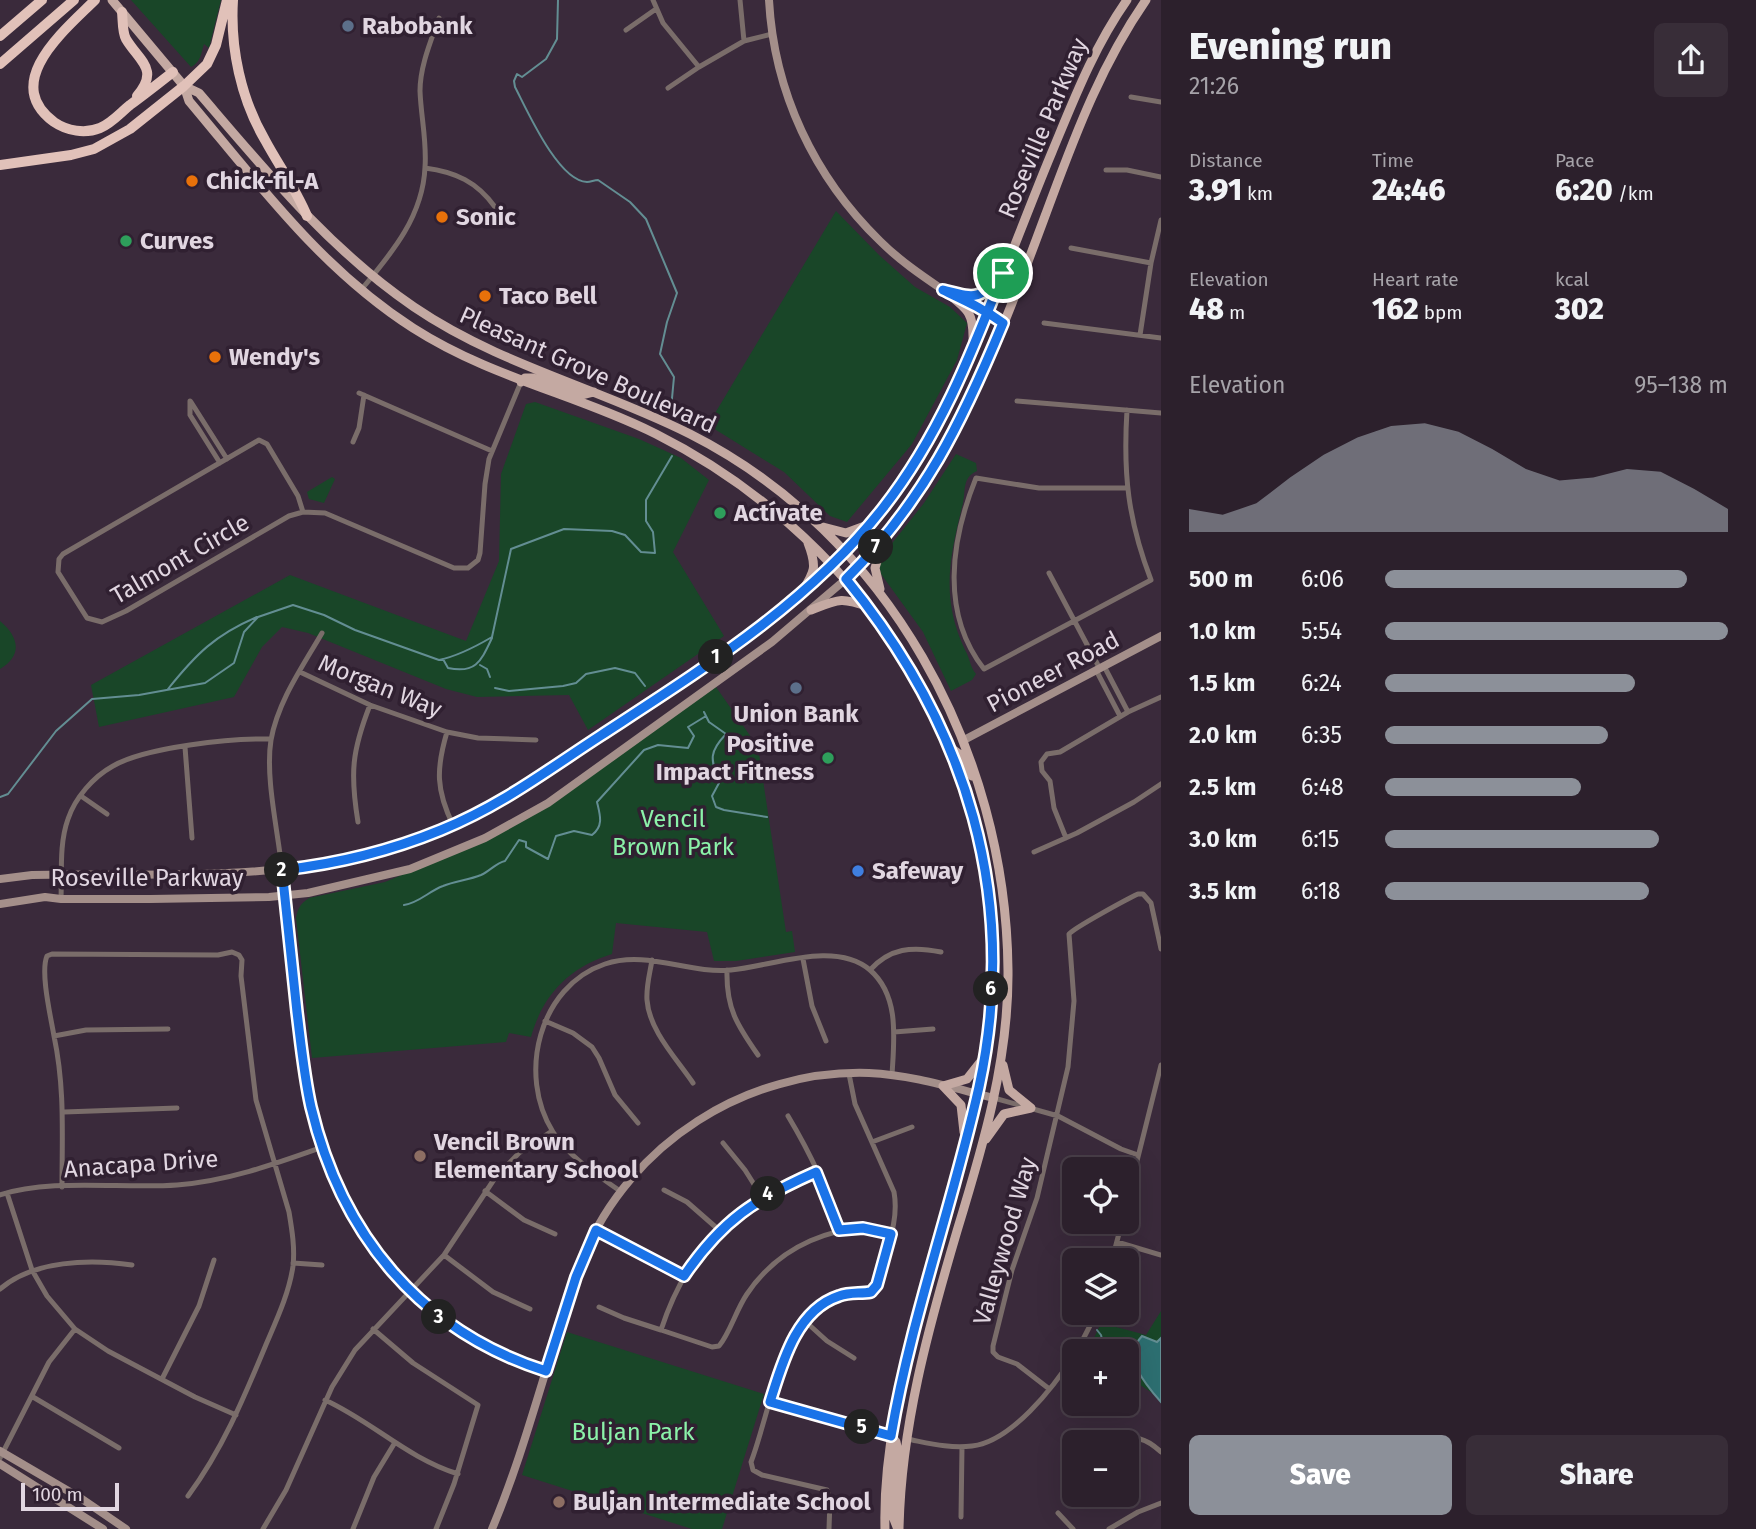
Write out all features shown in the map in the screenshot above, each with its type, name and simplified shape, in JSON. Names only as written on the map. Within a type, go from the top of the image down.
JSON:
[{"type":"highway","points":[[23,16],[33,0]]},
{"type":"highway","points":[[0,36],[42,0]]},
{"type":"highway","points":[[0,64],[74,0]]},
{"type":"highway","points":[[95,0],[38,60],[33,77],[34,94],[47,116],[60,126],[76,131],[101,127],[173,72]]},
{"type":"highway","points":[[0,166],[94,149],[130,130],[184,86],[211,57],[227,0]]},
{"type":"highway","points":[[233,0],[235,49],[243,90],[264,138],[298,194],[307,216]]},
{"type":"highway","points":[[122,12],[124,37],[147,68],[145,86],[130,106]]},
{"type":"main road","name":"Pleasant Grove Boulevard","points":[[112,0],[184,86],[189,101],[294,228],[361,290],[403,322],[440,344],[521,382],[628,421],[686,450],[757,497],[833,564],[869,608],[918,680],[951,749],[975,823],[990,911],[992,972],[985,1056],[977,1094],[903,1374],[891,1436],[886,1480],[885,1529]]},
{"type":"main road","points":[[769,0],[772,34],[786,93],[796,122],[831,184],[880,242],[967,309],[972,318],[972,346]]},
{"type":"main road","name":"Roseville Parkway","points":[[0,878],[282,870],[363,855],[419,838],[453,825],[514,794],[666,693],[800,595],[845,552],[870,523],[926,445],[956,387],[988,312],[1080,83],[1127,0]]},
{"type":"main road","name":"Roseville Parkway","points":[[0,904],[45,897],[247,898],[308,893],[410,869],[464,848],[548,803],[772,642],[858,567],[911,502],[947,446],[973,396],[1003,323],[1087,105],[1118,44],[1146,0]]},
{"type":"main road","name":"Pleasant Grove Boulevard","points":[[184,86],[199,93],[307,216],[337,246],[412,306],[458,334],[527,367],[641,411],[708,444],[767,482],[819,525],[845,552],[882,594],[923,656],[964,740],[981,789],[996,848],[1005,909],[1007,1003],[994,1098],[917,1378],[905,1438],[898,1529]]},
{"type":"main road","points":[[943,290],[971,297],[978,296],[1003,273]]},
{"type":"main road","points":[[943,290],[988,312],[1003,323]]},
{"type":"main road","points":[[521,382],[525,378],[533,378],[582,396],[594,392]]},
{"type":"main road","points":[[819,525],[846,533],[870,523]]},
{"type":"main road","points":[[882,594],[875,568],[885,536]]},
{"type":"main road","points":[[800,595],[815,572],[814,560],[806,538]]},
{"type":"main road","points":[[811,610],[838,599],[851,600],[869,608]]},
{"type":"main road","name":"Pioneer Road","points":[[964,740],[1161,636]]},
{"type":"main road","points":[[951,749],[961,756],[981,789]]},
{"type":"main road","points":[[282,870],[304,1071],[311,1108],[341,1192],[389,1268],[430,1310],[468,1338],[506,1357],[546,1371]]},
{"type":"main road","points":[[943,1086],[967,1079],[985,1056]]},
{"type":"main road","points":[[1001,1059],[1009,1090],[1031,1108]]},
{"type":"main road","points":[[492,1529],[513,1474],[576,1277],[596,1230],[620,1192],[662,1146],[724,1105],[778,1084],[805,1078],[849,1074],[892,1075],[994,1098]]},
{"type":"main road","points":[[943,1086],[961,1105],[965,1142]]},
{"type":"main road","points":[[982,1146],[1004,1114],[1031,1108]]},
{"type":"main road","points":[[891,1436],[897,1447],[892,1514],[898,1529]]},
{"type":"main road","points":[[1,1454],[82,1499],[126,1529]]},
{"type":"main road","points":[[0,1464],[103,1529]]},
{"type":"street","points":[[653,0],[663,23],[699,67]]},
{"type":"street","points":[[740,0],[744,41]]},
{"type":"street","points":[[626,30],[656,9]]},
{"type":"street","points":[[361,290],[409,227],[416,207],[425,168],[421,76],[439,18]]},
{"type":"street","points":[[668,88],[744,41],[772,34]]},
{"type":"street","points":[[1131,97],[1161,102]]},
{"type":"street","points":[[425,168],[451,173],[470,181],[495,208]]},
{"type":"street","points":[[1106,170],[1127,170],[1161,177]]},
{"type":"street","points":[[1140,335],[1151,263],[1161,220]]},
{"type":"street","points":[[1071,248],[1151,263]]},
{"type":"street","points":[[1044,323],[1161,338]]},
{"type":"street","points":[[303,512],[325,513],[440,563],[454,568],[468,568],[478,560],[480,553],[485,484],[492,450],[502,432],[521,382]]},
{"type":"street","points":[[353,442],[359,428],[361,394],[492,450]]},
{"type":"street","points":[[220,463],[190,415],[190,401],[227,458]]},
{"type":"street","points":[[1017,401],[1161,413]]},
{"type":"street","points":[[1126,488],[1039,488],[976,478],[954,557],[953,590],[959,622],[973,656],[984,669],[1151,580],[1132,522],[1126,488],[1127,410]]},
{"type":"street","name":"Talmont Circle","points":[[259,440],[267,444],[298,496],[303,512],[289,516],[102,622],[87,618],[58,572],[59,559],[259,440]]},
{"type":"street","points":[[1049,573],[1100,668],[1128,712]]},
{"type":"street","points":[[282,870],[271,774],[271,740],[277,717],[322,632]]},
{"type":"street","points":[[1100,668],[1120,716]]},
{"type":"street","name":"Morgan Way","points":[[300,672],[370,705],[447,732],[478,738],[536,740]]},
{"type":"street","points":[[1066,838],[1054,808],[1050,781],[1042,771],[1041,762],[1047,754],[1060,752],[1120,716],[1161,697]]},
{"type":"street","points":[[358,822],[353,765],[358,736],[370,705]]},
{"type":"street","points":[[447,732],[438,776],[442,799],[453,825]]},
{"type":"street","points":[[61,899],[64,832],[69,816],[81,796],[101,774],[133,757],[233,740],[271,740]]},
{"type":"street","points":[[185,747],[192,838]]},
{"type":"street","points":[[1034,852],[1134,802],[1161,784]]},
{"type":"street","points":[[81,796],[107,814]]},
{"type":"street","name":"Valleywood Way","points":[[1048,1388],[1017,1364],[998,1357],[993,1352],[993,1346],[1012,1270],[1037,1198],[1068,1067],[1073,1026],[1073,972],[1069,934],[1075,927],[1086,924],[1132,897],[1143,894],[1150,903],[1161,949]]},
{"type":"street","points":[[870,970],[879,960],[899,950],[921,948],[941,952]]},
{"type":"street","points":[[62,1187],[64,1112],[48,1006],[44,968],[47,957],[52,954],[218,955],[232,952],[239,955],[242,960],[241,976],[256,1100],[291,1222],[293,1263],[281,1309],[223,1444],[188,1496]]},
{"type":"street","points":[[620,1192],[572,1154],[552,1131],[540,1101],[538,1086],[537,1051],[545,1021],[561,994],[593,969],[621,960],[652,960],[727,970],[803,959],[836,956],[849,958],[870,970],[885,991],[894,1032],[892,1075]]},
{"type":"street","points":[[803,959],[812,1006],[826,1041]]},
{"type":"street","points":[[652,960],[648,987],[649,1012],[661,1037],[693,1083]]},
{"type":"street","points":[[727,970],[728,1000],[732,1014],[758,1055]]},
{"type":"street","points":[[545,1021],[573,1033],[592,1047],[615,1095],[638,1123]]},
{"type":"street","points":[[54,1036],[86,1030],[168,1029]]},
{"type":"street","points":[[894,1032],[933,1030]]},
{"type":"street","points":[[994,1098],[1058,1116],[1121,1149],[1139,1155],[1160,1078],[1161,1065]]},
{"type":"street","points":[[829,1529],[830,1501],[827,1490],[762,1475],[753,1471],[751,1462],[785,1355],[798,1331],[831,1299],[852,1293],[871,1292],[877,1285],[891,1234],[896,1214],[894,1192],[851,1094],[849,1074]]},
{"type":"street","points":[[64,1112],[177,1108]]},
{"type":"street","points":[[788,1116],[816,1172],[839,1230]]},
{"type":"street","points":[[872,1142],[912,1127]]},
{"type":"street","points":[[263,1529],[286,1490],[326,1399],[347,1361],[373,1329],[444,1255],[485,1191],[519,1153],[552,1131]]},
{"type":"street","points":[[723,1143],[762,1197]]},
{"type":"street","name":"Anacapa Drive","points":[[3,1194],[37,1188],[178,1185],[223,1178],[323,1147]]},
{"type":"street","points":[[661,1330],[684,1276],[719,1230],[762,1197],[816,1172]]},
{"type":"street","points":[[664,1190],[687,1202],[719,1230]]},
{"type":"street","points":[[485,1191],[524,1220],[555,1234]]},
{"type":"street","points":[[3,1194],[32,1270],[47,1296],[75,1329],[162,1379],[236,1415]]},
{"type":"street","points":[[599,1307],[712,1347],[719,1346],[735,1312],[749,1291],[767,1271],[799,1247],[839,1230],[863,1228],[891,1234]]},
{"type":"street","points":[[596,1230],[684,1276]]},
{"type":"street","points":[[1115,1248],[1119,1234]]},
{"type":"street","points":[[1117,1242],[1161,1255]]},
{"type":"street","points":[[444,1255],[493,1292],[530,1309]]},
{"type":"street","points":[[162,1379],[200,1307],[215,1260]]},
{"type":"street","points":[[293,1263],[322,1265]]},
{"type":"street","points":[[0,1289],[32,1270],[56,1265],[132,1265]]},
{"type":"street","points":[[806,1322],[827,1342],[854,1359]]},
{"type":"street","points":[[1,1454],[49,1362],[75,1329]]},
{"type":"street","points":[[373,1329],[419,1367],[478,1405],[458,1474],[436,1529]]},
{"type":"street","points":[[905,1438],[962,1447],[984,1444],[1001,1436],[1020,1421],[1062,1370]]},
{"type":"street","points":[[33,1397],[119,1448]]},
{"type":"street","points":[[326,1399],[351,1413],[394,1444],[424,1461],[458,1474]]},
{"type":"street","points":[[770,1402],[891,1436]]},
{"type":"street","points":[[1139,1438],[1161,1452]]},
{"type":"street","points":[[353,1529],[378,1470],[394,1444]]},
{"type":"street","points":[[961,1517],[962,1447]]},
{"type":"street","points":[[1109,1529],[1138,1512],[1161,1503]]},
{"type":"street","points":[[1058,1513],[1073,1529]]},
{"type":"street","points":[[1121,1522],[1126,1529]]},
{"type":"green space","points":[[131,0],[221,0],[209,48],[204,44],[199,60],[191,67]]},
{"type":"green space","points":[[836,211],[915,287],[950,307],[967,323],[957,360],[912,444],[847,522],[830,516],[784,472],[708,425]]},
{"type":"green space","points":[[535,402],[639,439],[681,458],[709,480],[673,552],[724,636],[588,730],[569,695],[477,697],[446,689],[308,633],[282,627],[262,647],[234,697],[99,727],[91,685],[290,575],[466,641],[499,561],[501,474],[526,404]]},
{"type":"green space","points":[[956,454],[976,463],[977,471],[965,484],[950,576],[952,612],[957,631],[976,674],[972,680],[951,691],[923,632],[881,574],[879,565],[882,556],[924,503]]},
{"type":"green space","points":[[332,477],[335,479],[324,503],[309,499],[307,492]]},
{"type":"green space","points":[[0,621],[11,633],[16,646],[12,658],[0,669]]},
{"type":"green space","name":"Vencil Brown Park","points":[[716,687],[758,747],[786,932],[792,931],[795,952],[736,961],[714,961],[707,932],[616,923],[612,954],[583,966],[560,984],[543,1008],[531,1037],[509,1033],[506,1042],[312,1058],[296,918],[303,902],[309,898],[385,882],[478,843],[570,789]]},
{"type":"green space","points":[[1161,1311],[1161,1399],[1139,1384],[1139,1339],[1094,1338],[1100,1325],[1146,1335]]},
{"type":"green space","name":"Buljan Park","points":[[567,1332],[764,1394],[722,1529],[692,1529],[522,1475]]},
{"type":"shaded area","points":[[1142,1336],[1157,1342],[1161,1338],[1161,1402],[1139,1372],[1139,1340]]},
{"type":"waterway","points":[[558,0],[557,39],[546,59],[522,77],[517,74],[515,87],[535,127],[565,170],[576,179],[587,182],[598,180],[630,202],[646,219],[677,293],[660,354],[674,377],[671,409]]},
{"type":"waterway","points":[[0,797],[8,794],[56,731],[92,699],[139,695],[205,683],[234,663],[244,632],[258,617],[293,605],[439,660],[473,648],[492,637],[511,549],[564,529],[612,531],[625,535],[641,552],[655,553],[653,532],[646,521],[646,500],[672,456]]},
{"type":"waterway","points":[[168,689],[218,638],[257,617]]},
{"type":"waterway","points":[[443,659],[448,668],[471,667],[481,659],[492,638]]},
{"type":"waterway","points":[[480,665],[487,669],[490,677]]},
{"type":"waterway","points":[[495,688],[509,691],[563,686],[576,683],[586,674],[615,668],[635,673],[645,686]]},
{"type":"waterway","points":[[704,712],[709,722],[726,734],[716,746],[713,757],[719,783],[712,796],[716,807],[767,817]]},
{"type":"waterway","points":[[404,905],[443,886],[484,873],[505,861],[519,840],[526,842],[526,847],[548,859],[556,836],[574,831],[592,835],[600,824],[597,802],[644,750],[658,745],[688,748],[694,736],[688,727],[706,716]]},
{"type":"waterway","points":[[1097,1330],[1102,1339]]},
{"type":"place","name":"Rabobank","points":[[348,26]]},
{"type":"place","name":"Chick-fil-A","points":[[192,181]]},
{"type":"place","name":"Sonic","points":[[442,217]]},
{"type":"place","name":"Curves","points":[[126,241]]},
{"type":"place","name":"Taco Bell","points":[[485,296]]},
{"type":"place","name":"Wendy's","points":[[215,357]]},
{"type":"place","name":"Actívate","points":[[720,513]]},
{"type":"place","name":"Union Bank","points":[[796,688]]},
{"type":"place","name":"Positive Impact Fitness","points":[[828,758]]},
{"type":"place","name":"Safeway","points":[[858,871]]},
{"type":"place","name":"Vencil Brown Elementary School","points":[[420,1156]]},
{"type":"place","name":"Buljan Intermediate School","points":[[559,1502]]},
{"type":"route","points":[[1003,273],[978,296],[971,297],[943,290],[980,307],[988,312],[1003,323],[973,396],[929,476],[899,519],[846,579],[883,625],[924,691],[957,764],[975,823],[984,869],[992,944],[985,1056],[938,1248],[903,1374],[891,1436],[770,1402],[785,1355],[798,1331],[831,1299],[840,1295],[871,1292],[877,1285],[891,1234],[863,1228],[839,1230],[816,1172],[772,1192],[739,1213],[719,1230],[684,1276],[596,1230],[576,1277],[546,1371],[480,1345],[454,1329],[402,1284],[366,1236],[341,1192],[328,1162],[308,1091],[282,870],[328,863],[401,844],[453,825],[514,794],[666,693],[800,595],[845,552],[870,523],[926,445],[956,387],[988,312],[1003,273]]}]
